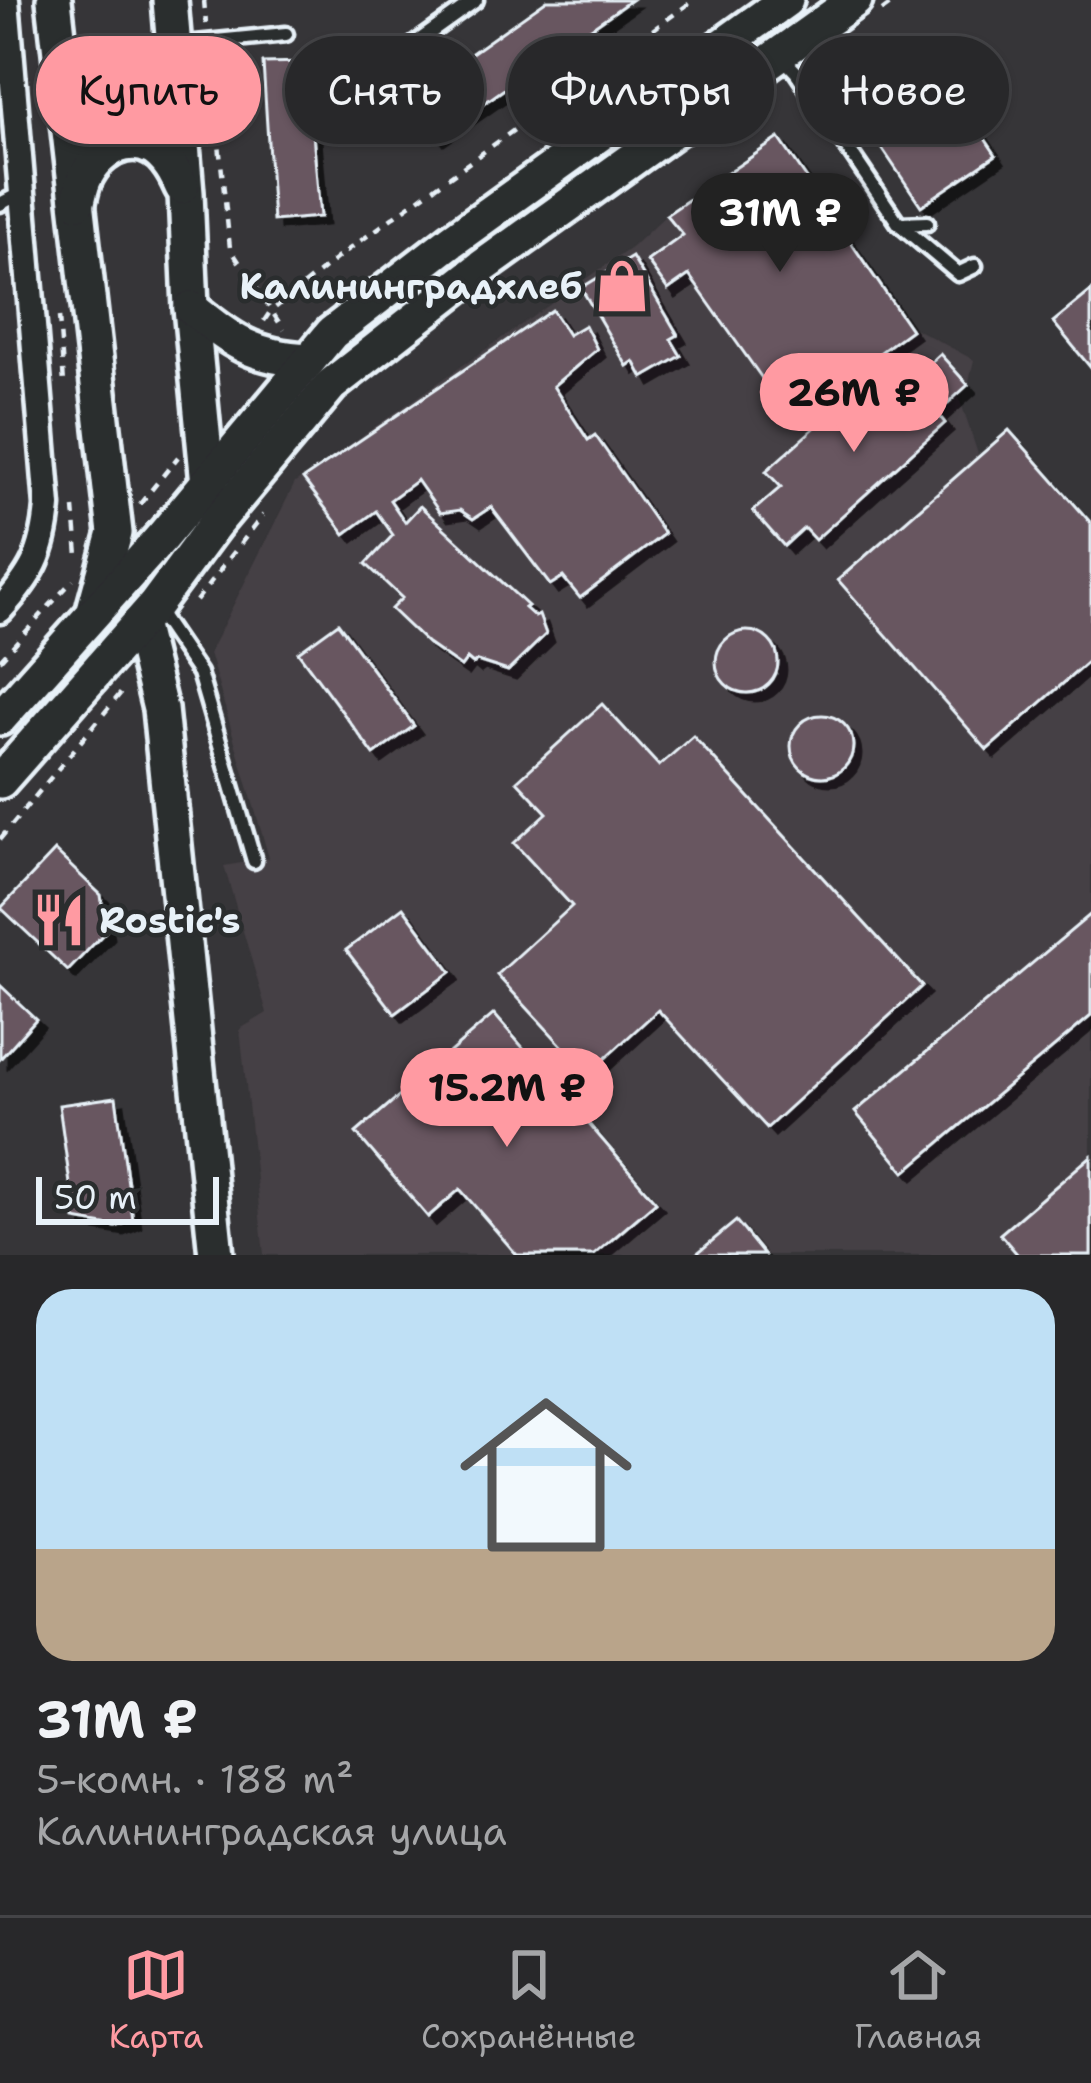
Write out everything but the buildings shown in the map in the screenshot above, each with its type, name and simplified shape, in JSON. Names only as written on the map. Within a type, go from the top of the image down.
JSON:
[{"type":"main road","points":[[54,0],[60,36]]},
{"type":"main road","points":[[170,0],[173,36]]},
{"type":"main road","points":[[0,718],[162,537],[332,332],[786,0]]},
{"type":"main road","points":[[0,782],[153,631],[214,525],[312,404],[362,358],[780,55],[868,6]]},
{"type":"main road","points":[[77,204],[85,176],[103,154],[123,143],[148,146],[166,158],[186,194]]},
{"type":"main road","points":[[71,144],[115,533],[93,614]]},
{"type":"main road","points":[[182,144],[191,308],[214,525]]},
{"type":"main road","points":[[191,308],[247,349],[308,360]]},
{"type":"main road","points":[[115,533],[162,537],[214,525]]},
{"type":"main road","points":[[153,631],[216,1255]]},
{"type":"street","points":[[0,610],[26,581],[40,552],[48,506],[11,198],[6,0]]},
{"type":"lane","points":[[426,36],[476,0]]},
{"type":"lane","points":[[261,36],[286,34]]},
{"type":"lane","points":[[780,55],[899,224],[958,274],[975,266]]},
{"type":"lane","points":[[899,224],[927,223]]},
{"type":"lane","points":[[153,631],[199,673],[254,861]]},
{"type":"path","points":[[204,0],[208,36]]},
{"type":"path","points":[[247,349],[270,312],[341,255],[694,0]]},
{"type":"path","points":[[868,6],[897,0]]},
{"type":"path","points":[[219,144],[230,248],[270,312],[308,360]]},
{"type":"path","points":[[115,533],[202,426]]},
{"type":"path","points":[[0,839],[153,631],[266,510]]},
{"type":"path","points":[[0,660],[80,572]]},
{"type":"shaded area","points":[[666,215],[905,323],[974,360],[968,385],[958,394],[979,457],[839,580],[1091,659],[1091,1255],[264,1255],[240,1029],[267,1013],[224,866],[269,858],[209,653],[295,483],[632,247]]},
{"type":"place","name":"Калининградхлеб","points":[[622,286]]},
{"type":"place","name":"Rostic's","points":[[59,920]]}]
